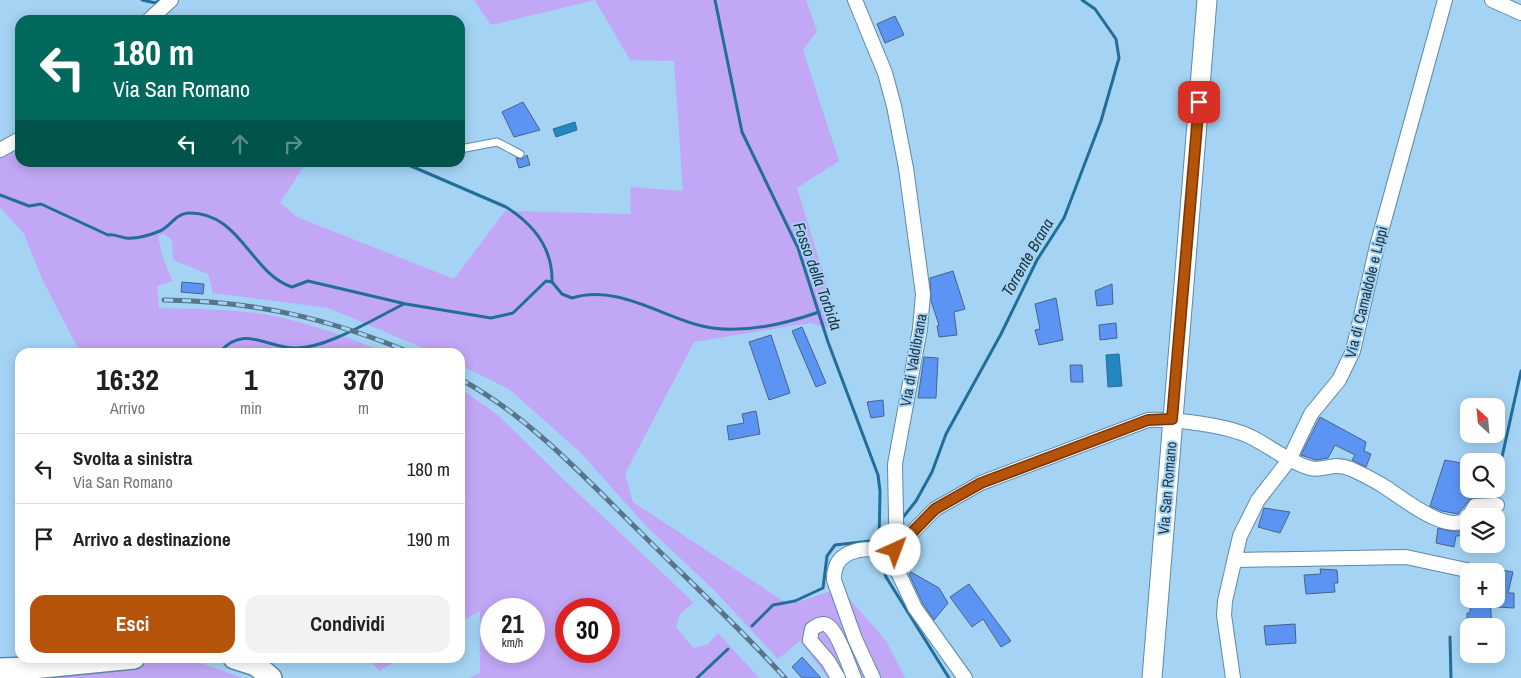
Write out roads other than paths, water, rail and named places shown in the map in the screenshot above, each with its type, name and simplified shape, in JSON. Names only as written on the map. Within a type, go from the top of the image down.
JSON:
[{"type":"main road","points":[[0,669],[84,663]]},
{"type":"main road","points":[[250,663],[256,665],[271,678]]},
{"type":"street","points":[[154,15],[171,0]]},
{"type":"street","name":"Via di Valdibrana","points":[[856,0],[885,73],[894,106],[906,168],[923,294],[920,329],[896,464],[895,550],[897,570],[915,608],[966,678]]},
{"type":"street","name":"Via San Romano","points":[[1152,678],[1208,0]]},
{"type":"street","name":"Via di Camaldole e Lippi","points":[[1233,678],[1224,615],[1226,595],[1240,536],[1249,516],[1268,486],[1289,460],[1312,414],[1340,380],[1353,351],[1377,246],[1445,0]]},
{"type":"street","points":[[1492,0],[1521,13]]},
{"type":"street","points":[[0,150],[15,142]]},
{"type":"street","points":[[874,678],[855,640],[834,580],[834,573],[839,560],[844,556],[870,548],[895,550],[935,509],[981,483],[1148,420],[1172,419],[1251,436],[1289,460],[1314,469],[1334,465],[1349,468],[1385,487],[1428,516],[1460,522]]},
{"type":"street","points":[[1474,508],[1475,506],[1498,504]]},
{"type":"street","points":[[1235,560],[1406,557],[1460,569]]},
{"type":"street","points":[[838,678],[828,661],[810,640],[812,629],[820,624],[827,625],[833,632],[854,678]]},
{"type":"lane","points":[[465,148],[497,142],[520,154]]},
{"type":"water","points":[[575,122],[577,130],[556,137],[553,129]]},
{"type":"water","points":[[1119,354],[1122,386],[1108,387],[1106,355]]},
{"type":"waterway","points":[[142,0],[156,3],[159,0]]},
{"type":"waterway","name":"Fosso della Torbida","points":[[715,0],[742,132],[798,248],[828,342],[878,475],[880,491],[879,545]]},
{"type":"waterway","name":"Torrente Brana","points":[[900,521],[916,501],[932,472],[946,434],[1001,334],[1037,260],[1064,218],[1101,121],[1119,58],[1116,39],[1095,9],[1082,0]]},
{"type":"waterway","points":[[413,167],[506,207],[525,221],[540,238],[545,247],[549,258],[552,282],[562,294],[572,298],[589,295],[622,298],[686,321],[716,329],[746,329],[776,325],[819,312]]},
{"type":"waterway","points":[[0,195],[29,206],[41,204],[108,235],[126,238],[134,238],[160,231],[183,214],[206,215],[220,222],[233,232],[266,270],[278,280],[292,287],[308,281],[406,304],[491,318],[513,313],[546,281],[552,282]]},
{"type":"waterway","points":[[295,348],[321,344],[350,332],[404,304]]},
{"type":"waterway","points":[[224,348],[229,344],[247,338],[295,348]]},
{"type":"waterway","points":[[1503,453],[1521,371]]},
{"type":"waterway","name":"Torrente Brana","points":[[879,535],[889,528]]},
{"type":"waterway","points":[[752,626],[773,605],[795,601],[823,588],[827,556],[835,545],[879,540]]},
{"type":"waterway","name":"Torrente Brana","points":[[880,554],[886,577],[949,678]]},
{"type":"waterway","points":[[1450,637],[1451,678]]},
{"type":"waterway","points":[[697,678],[728,649]]},
{"type":"railway","points":[[164,300],[229,304],[290,314],[349,330],[399,348]]},
{"type":"railway","points":[[465,382],[510,411],[578,470],[732,622],[785,678]]}]
